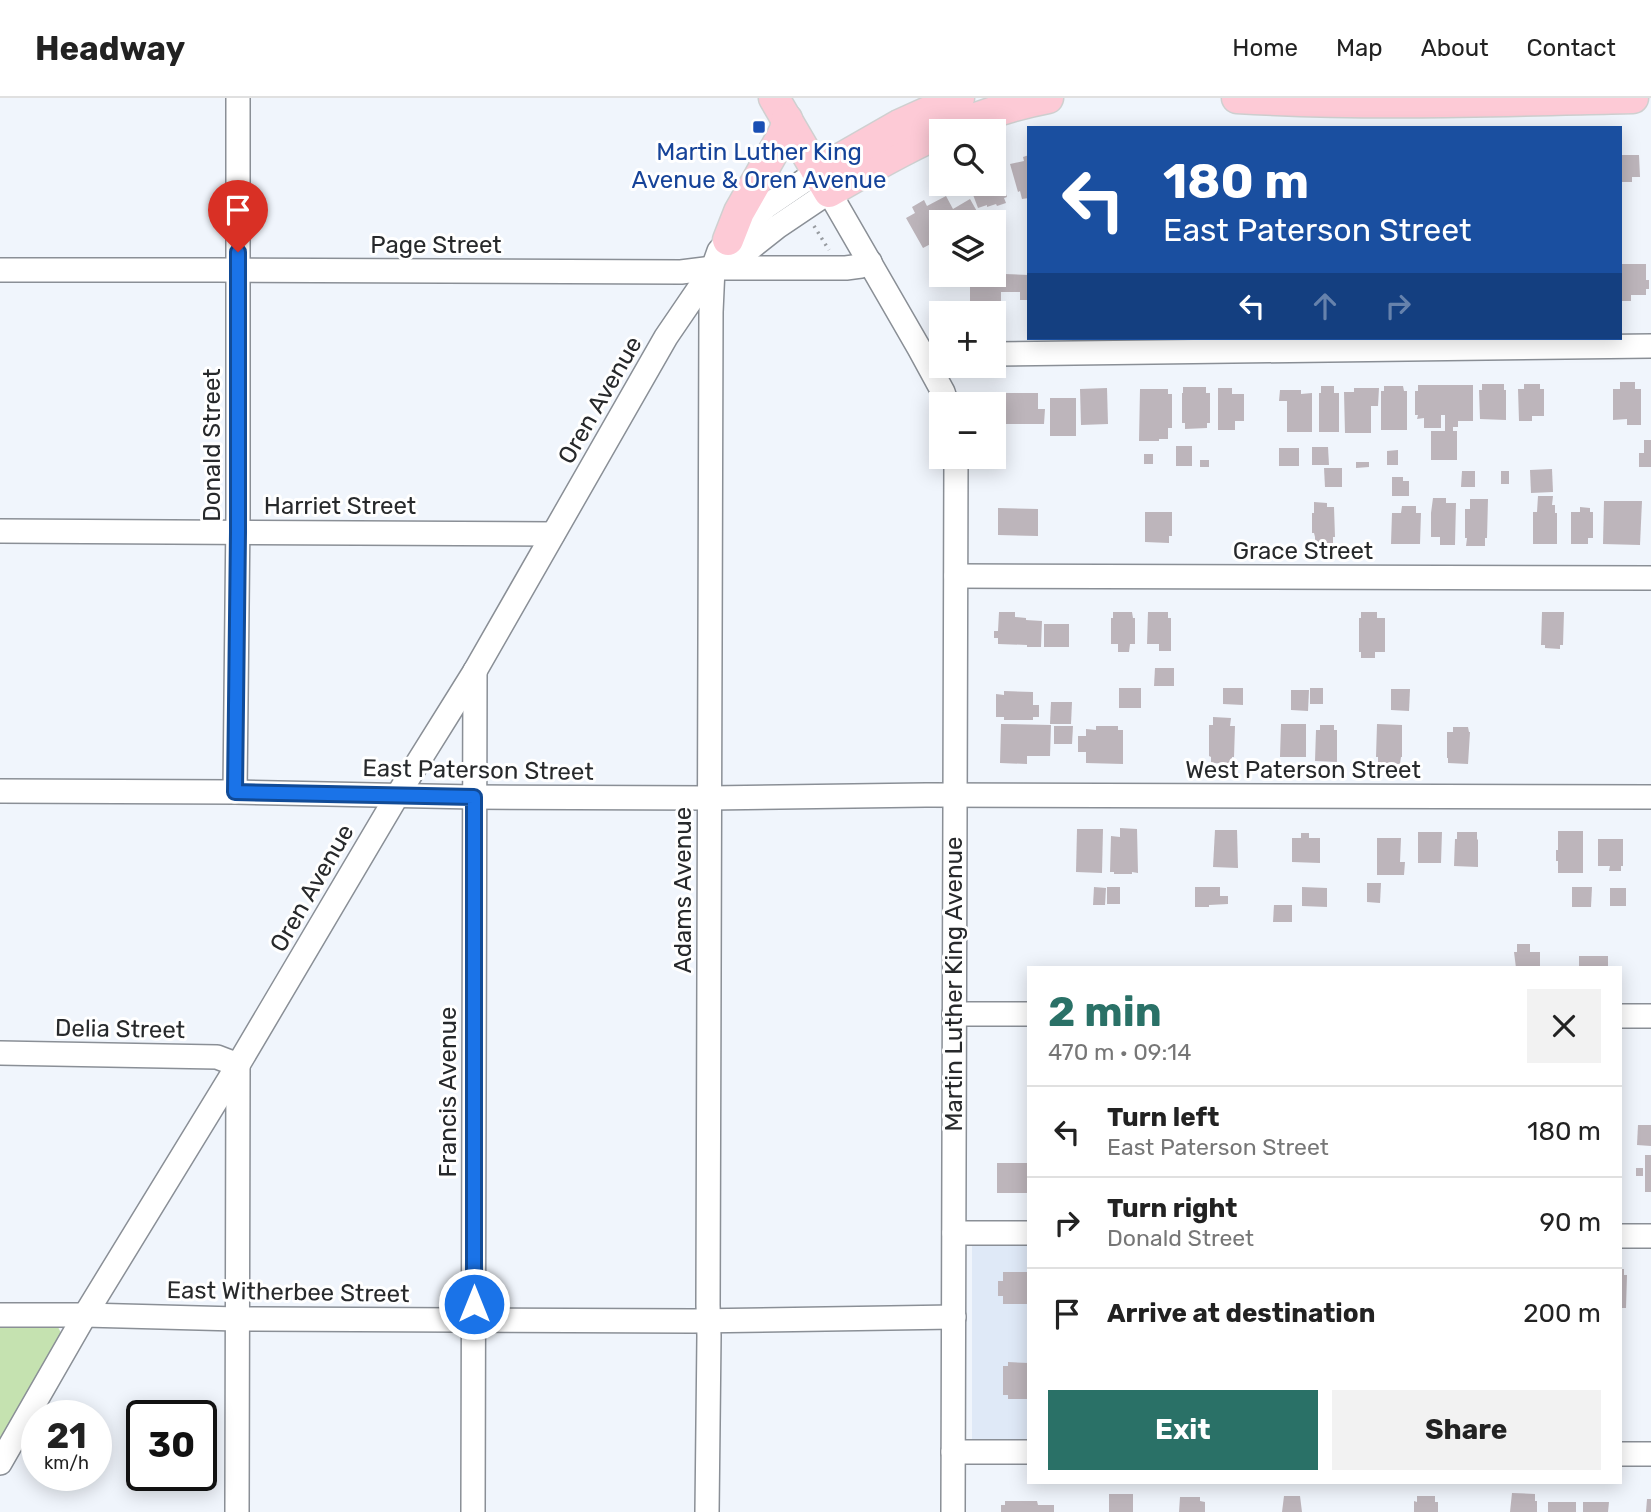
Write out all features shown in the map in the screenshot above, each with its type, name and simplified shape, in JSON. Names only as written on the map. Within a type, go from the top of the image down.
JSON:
[{"type":"main road","points":[[823,182],[898,125],[959,98]]},
{"type":"main road","points":[[823,182],[947,128],[1048,98]]},
{"type":"main road","points":[[1237,98],[1511,102],[1633,98]]},
{"type":"main road","points":[[780,108],[823,182]]},
{"type":"main road","points":[[728,240],[739,212],[785,130],[780,108]]},
{"type":"street","name":"Donald Street","points":[[235,792],[238,98]]},
{"type":"street","name":"Oren Avenue","points":[[0,1463],[85,1315],[475,671],[666,337],[713,268],[719,251],[767,206],[823,182]]},
{"type":"street","points":[[713,268],[737,259],[796,213],[823,182],[870,262],[929,353]]},
{"type":"street","name":"Page Street","points":[[0,271],[681,272],[713,268],[846,268],[870,262]]},
{"type":"street","name":"Adams Avenue","points":[[707,1512],[713,268]]},
{"type":"street","points":[[1006,354],[1651,346]]},
{"type":"street","name":"Martin Luther King Avenue","points":[[953,1512],[956,469]]},
{"type":"street","name":"Harriet Street","points":[[0,531],[553,534]]},
{"type":"street","name":"Grace Street","points":[[956,576],[1651,579]]},
{"type":"street","name":"Francis Avenue","points":[[473,1512],[475,671]]},
{"type":"street","name":"East Paterson Street","points":[[0,791],[710,798],[955,795]]},
{"type":"street","name":"West Paterson Street","points":[[955,795],[1651,797]]},
{"type":"street","points":[[954,1014],[1027,1014]]},
{"type":"street","points":[[1622,1016],[1651,1016]]},
{"type":"street","name":"Delia Street","points":[[0,1053],[217,1057],[238,1065]]},
{"type":"street","points":[[237,1512],[238,1065]]},
{"type":"street","points":[[954,1233],[1027,1233]]},
{"type":"street","points":[[1622,1236],[1651,1236]]},
{"type":"street","name":"East Witherbee Street","points":[[0,1315],[709,1321],[954,1317]]},
{"type":"street","points":[[953,1452],[1027,1452]]},
{"type":"street","points":[[1622,1454],[1651,1454]]},
{"type":"path","points":[[814,225],[834,257]]},
{"type":"shaded area","points":[[1027,1244],[1027,1441],[972,1440],[972,1245]]},
{"type":"green space","points":[[0,1327],[58,1327],[62,1335],[24,1400],[21,1400],[21,1405],[0,1441]]},
{"type":"building","points":[[1622,155],[1639,155],[1640,177],[1632,177],[1632,182],[1622,182]]},
{"type":"building","points":[[1027,156],[1027,198],[1022,199],[1010,164],[1024,161],[1023,157]]},
{"type":"building","points":[[1006,194],[1007,197],[1004,198],[1006,203],[978,208],[974,196]]},
{"type":"building","points":[[946,196],[953,209],[970,199],[976,210],[929,210],[929,245],[923,248],[906,218],[915,213],[912,207],[924,200],[927,206]]},
{"type":"building","points":[[1622,264],[1646,264],[1649,289],[1646,289],[1646,295],[1631,295],[1631,301],[1622,301]]},
{"type":"building","points":[[1006,274],[1027,275],[1027,300],[1020,300],[1020,292],[1001,292],[1001,301],[970,301],[970,287],[1006,287]]},
{"type":"building","points":[[1620,382],[1635,382],[1635,389],[1641,389],[1641,425],[1627,425],[1627,419],[1613,420],[1613,389],[1620,389]]},
{"type":"building","points":[[1482,384],[1504,384],[1506,420],[1480,419],[1479,390],[1482,390]]},
{"type":"building","points":[[1524,384],[1540,384],[1540,389],[1544,389],[1544,416],[1532,416],[1532,421],[1519,421],[1518,389],[1524,389]]},
{"type":"building","points":[[1418,385],[1473,385],[1473,421],[1458,421],[1458,427],[1453,427],[1453,431],[1457,431],[1457,460],[1431,460],[1431,431],[1445,431],[1445,415],[1441,415],[1441,428],[1424,428],[1424,418],[1417,419],[1418,415],[1415,415],[1415,391],[1418,391]]},
{"type":"building","points":[[1321,386],[1334,386],[1334,393],[1339,393],[1339,432],[1319,432]]},
{"type":"building","points":[[1384,386],[1403,386],[1404,391],[1407,391],[1407,430],[1381,430],[1381,391],[1384,391]]},
{"type":"building","points":[[1183,387],[1206,387],[1206,393],[1210,393],[1210,423],[1207,423],[1207,428],[1185,429],[1185,423],[1182,423]]},
{"type":"building","points":[[1107,388],[1108,424],[1081,425],[1080,389]]},
{"type":"building","points":[[1218,388],[1232,388],[1232,394],[1244,394],[1244,421],[1235,421],[1235,430],[1218,430]]},
{"type":"building","points":[[1354,388],[1379,388],[1378,406],[1371,406],[1371,433],[1345,433],[1344,392],[1354,392]]},
{"type":"building","points":[[1140,389],[1168,389],[1168,394],[1172,394],[1172,428],[1168,428],[1168,439],[1139,441]]},
{"type":"building","points":[[1280,390],[1312,393],[1312,432],[1287,432],[1287,401],[1279,401]]},
{"type":"building","points":[[1006,393],[1038,393],[1038,409],[1045,409],[1044,424],[1006,424]]},
{"type":"building","points":[[1050,398],[1076,398],[1076,436],[1050,436]]},
{"type":"building","points":[[1644,440],[1651,440],[1651,467],[1639,467],[1639,453],[1644,453]]},
{"type":"building","points":[[1176,446],[1192,446],[1192,466],[1176,466]]},
{"type":"building","points":[[1312,447],[1328,447],[1329,465],[1312,465]]},
{"type":"building","points":[[1279,448],[1299,448],[1299,466],[1279,466]]},
{"type":"building","points":[[1398,450],[1398,465],[1387,465],[1387,451]]},
{"type":"building","points":[[1144,454],[1153,454],[1153,464],[1144,464]]},
{"type":"building","points":[[1200,460],[1209,460],[1209,467],[1200,467]]},
{"type":"building","points":[[1356,462],[1369,462],[1369,467],[1356,468]]},
{"type":"building","points":[[1324,468],[1342,468],[1342,487],[1325,487]]},
{"type":"building","points":[[1552,469],[1553,492],[1531,493],[1530,470]]},
{"type":"building","points":[[1462,471],[1475,471],[1475,487],[1461,487]]},
{"type":"building","points":[[1501,471],[1509,471],[1509,484],[1501,484]]},
{"type":"building","points":[[1392,477],[1403,477],[1403,481],[1409,481],[1409,496],[1392,496]]},
{"type":"building","points":[[1538,496],[1553,496],[1552,505],[1555,505],[1557,513],[1557,544],[1533,544],[1533,512],[1537,512]]},
{"type":"building","points":[[1433,498],[1446,498],[1446,503],[1456,503],[1455,545],[1440,545],[1440,537],[1431,537]]},
{"type":"building","points":[[1470,499],[1488,499],[1485,546],[1466,546],[1465,509],[1470,509]]},
{"type":"building","points":[[1604,501],[1642,501],[1640,545],[1603,544]]},
{"type":"building","points":[[1314,502],[1327,503],[1327,507],[1334,507],[1333,543],[1315,543],[1312,533]]},
{"type":"building","points":[[1402,506],[1416,506],[1416,513],[1421,513],[1420,544],[1391,544],[1392,513],[1401,513]]},
{"type":"building","points":[[1580,507],[1590,508],[1590,512],[1593,512],[1593,538],[1588,538],[1588,544],[1571,544],[1571,512],[1580,512]]},
{"type":"building","points":[[998,508],[1038,509],[1038,536],[998,535]]},
{"type":"building","points":[[1145,512],[1172,512],[1172,536],[1169,536],[1169,543],[1145,542]]},
{"type":"building","points":[[999,612],[1015,612],[1015,617],[1042,621],[1041,647],[998,644],[994,631],[998,631]]},
{"type":"building","points":[[1113,612],[1132,612],[1135,618],[1135,644],[1130,644],[1129,652],[1118,652],[1118,644],[1111,644]]},
{"type":"building","points":[[1148,612],[1168,612],[1168,618],[1171,618],[1171,651],[1159,651],[1159,644],[1147,644]]},
{"type":"building","points":[[1361,612],[1377,612],[1377,618],[1385,618],[1385,652],[1375,652],[1375,658],[1361,658],[1359,652]]},
{"type":"building","points":[[1542,612],[1564,612],[1563,645],[1560,645],[1560,649],[1545,648],[1545,645],[1541,645]]},
{"type":"building","points":[[1044,624],[1069,624],[1069,647],[1044,647]]},
{"type":"building","points":[[1155,668],[1174,668],[1174,686],[1154,686]]},
{"type":"building","points":[[1119,688],[1141,688],[1141,708],[1119,708]]},
{"type":"building","points":[[1223,688],[1243,688],[1243,705],[1223,704]]},
{"type":"building","points":[[1310,688],[1323,688],[1323,704],[1310,704]]},
{"type":"building","points":[[1391,689],[1410,689],[1409,711],[1391,710]]},
{"type":"building","points":[[1291,690],[1309,690],[1308,711],[1291,710]]},
{"type":"building","points":[[1004,691],[1033,692],[1033,705],[1039,705],[1039,717],[1033,717],[1033,720],[1004,720],[1004,717],[996,717],[996,694],[1004,695]]},
{"type":"building","points":[[1051,702],[1072,702],[1071,724],[1050,724]]},
{"type":"building","points":[[1213,717],[1231,718],[1230,726],[1235,726],[1232,764],[1211,763],[1209,725],[1213,725]]},
{"type":"building","points":[[1001,724],[1051,725],[1050,756],[1027,756],[1027,764],[1000,763]]},
{"type":"building","points":[[1281,724],[1306,724],[1306,757],[1280,757]]},
{"type":"building","points":[[1377,724],[1402,725],[1400,764],[1378,763]]},
{"type":"building","points":[[1320,725],[1334,725],[1334,730],[1337,730],[1337,762],[1315,761],[1316,730],[1320,730]]},
{"type":"building","points":[[1054,726],[1073,726],[1072,744],[1054,744]]},
{"type":"building","points":[[1096,726],[1118,726],[1118,730],[1123,730],[1123,764],[1086,763],[1086,752],[1078,752],[1078,736],[1086,736],[1086,729],[1096,730]]},
{"type":"building","points":[[1453,727],[1468,727],[1468,764],[1448,763],[1447,732],[1453,732]]},
{"type":"building","points":[[1120,828],[1137,829],[1138,873],[1110,872],[1111,836],[1120,837]]},
{"type":"building","points":[[1077,829],[1103,829],[1102,873],[1076,872]]},
{"type":"building","points":[[1215,830],[1237,830],[1238,868],[1213,867]]},
{"type":"building","points":[[1558,831],[1583,831],[1583,873],[1558,873]]},
{"type":"building","points":[[1418,832],[1442,832],[1441,863],[1418,863]]},
{"type":"building","points":[[1457,832],[1477,832],[1478,867],[1454,866]]},
{"type":"building","points":[[1301,833],[1309,833],[1309,838],[1320,838],[1320,863],[1292,862],[1292,838],[1301,838]]},
{"type":"building","points":[[1377,838],[1401,838],[1400,862],[1405,862],[1404,875],[1377,875]]},
{"type":"building","points":[[1598,839],[1623,839],[1621,871],[1609,871],[1610,866],[1598,866]]},
{"type":"building","points":[[1367,883],[1381,883],[1380,903],[1367,902]]},
{"type":"building","points":[[1094,887],[1106,888],[1105,905],[1093,905]]},
{"type":"building","points":[[1107,887],[1120,887],[1120,904],[1107,904]]},
{"type":"building","points":[[1195,887],[1220,887],[1220,896],[1228,896],[1228,904],[1195,907]]},
{"type":"building","points":[[1302,887],[1327,888],[1327,907],[1302,906]]},
{"type":"building","points":[[1572,887],[1592,887],[1591,907],[1572,907]]},
{"type":"building","points":[[1610,888],[1626,888],[1626,906],[1610,906]]},
{"type":"building","points":[[1274,905],[1292,905],[1292,922],[1273,922]]},
{"type":"building","points":[[1517,944],[1530,944],[1530,952],[1540,952],[1540,966],[1516,966],[1514,952],[1517,952]]},
{"type":"building","points":[[1579,956],[1608,956],[1608,966],[1579,966]]},
{"type":"building","points":[[1638,1125],[1651,1125],[1651,1146],[1637,1145]]},
{"type":"building","points":[[1645,1155],[1651,1155],[1651,1192],[1645,1192]]},
{"type":"building","points":[[997,1163],[1027,1163],[1027,1193],[997,1193]]},
{"type":"building","points":[[1636,1168],[1643,1168],[1643,1176],[1636,1176]]},
{"type":"building","points":[[1622,1269],[1624,1275],[1627,1275],[1626,1308],[1622,1308]]},
{"type":"building","points":[[1003,1272],[1027,1272],[1027,1304],[1003,1304],[1003,1296],[998,1296],[998,1281],[1003,1281]]},
{"type":"building","points":[[1008,1362],[1027,1363],[1027,1399],[1008,1399],[1008,1395],[1003,1395],[1003,1366],[1008,1366]]},
{"type":"building","points":[[1512,1493],[1535,1494],[1537,1512],[1510,1512]]},
{"type":"building","points":[[1109,1494],[1133,1494],[1133,1512],[1109,1512]]},
{"type":"building","points":[[1284,1496],[1300,1496],[1302,1512],[1282,1512]]},
{"type":"building","points":[[1417,1496],[1435,1496],[1438,1512],[1414,1512]]},
{"type":"building","points":[[1180,1497],[1200,1497],[1200,1501],[1205,1502],[1205,1512],[1179,1512]]},
{"type":"building","points":[[1647,1499],[1651,1499],[1651,1512],[1646,1512]]},
{"type":"building","points":[[1005,1501],[1037,1501],[1038,1505],[1054,1505],[1054,1512],[1001,1512],[1001,1505],[1005,1505]]},
{"type":"building","points":[[1548,1502],[1576,1502],[1576,1512],[1548,1512]]},
{"type":"building","points":[[1583,1502],[1609,1502],[1608,1512],[1583,1512]]},
{"type":"place","name":"Martin Luther King Avenue & Oren Avenue","points":[[759,127]]},
{"type":"route","points":[[238,252],[235,792],[474,797],[474,1304]]}]
